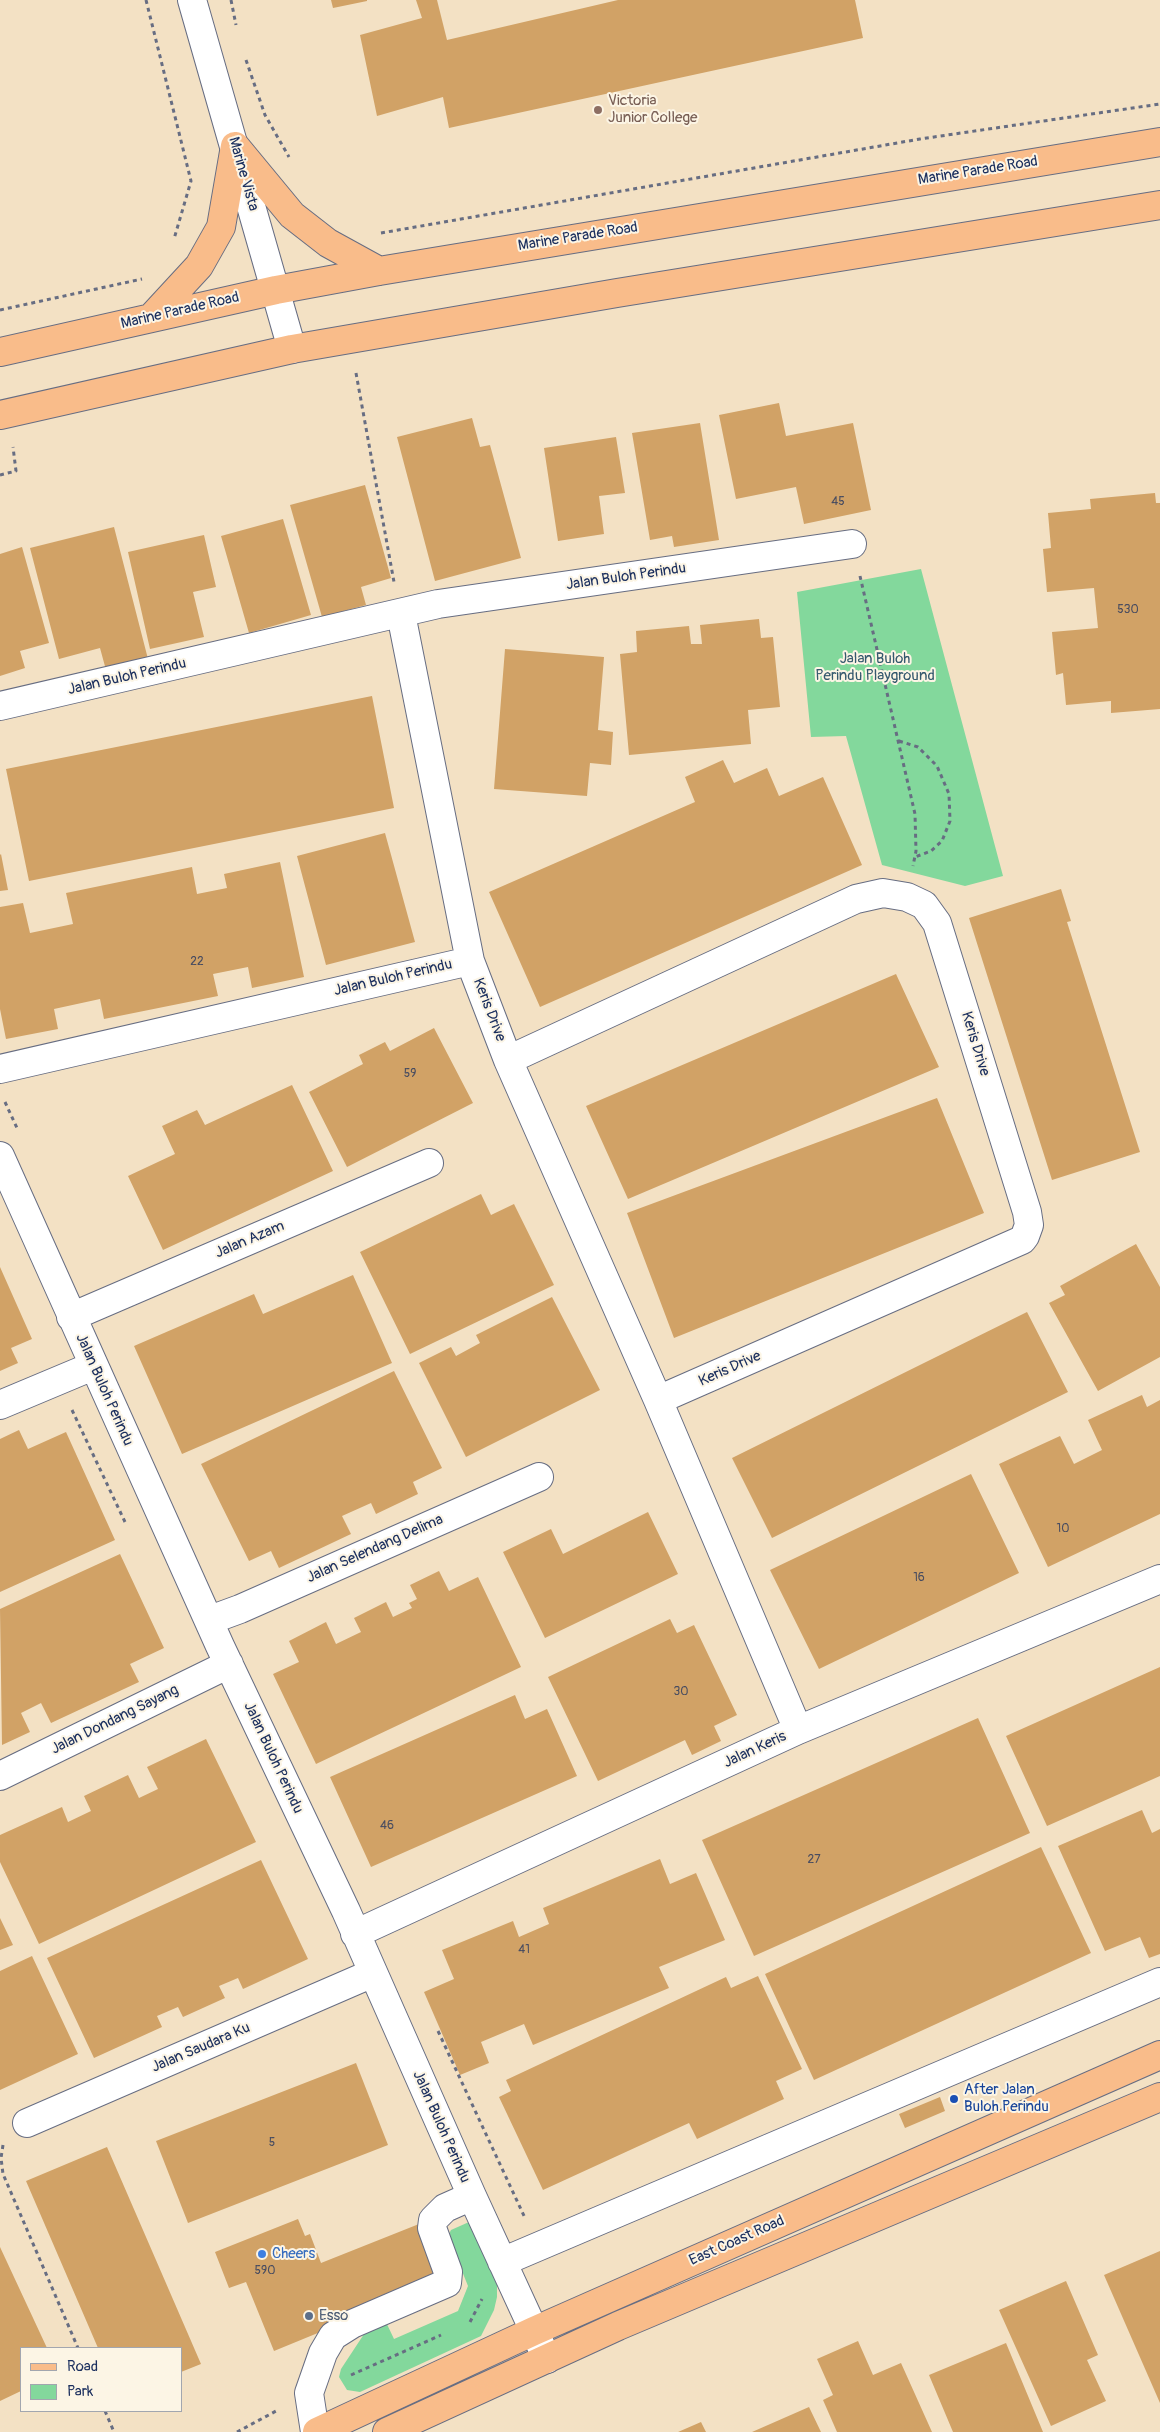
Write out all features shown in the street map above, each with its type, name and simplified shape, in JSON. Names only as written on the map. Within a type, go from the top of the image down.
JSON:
[{"type":"main road","name":"Marine Parade Road","points":[[0,352],[276,290],[379,271],[1160,142]]},
{"type":"main road","points":[[235,146],[292,215],[328,243],[379,271]]},
{"type":"main road","points":[[151,318],[199,266],[221,227],[235,146]]},
{"type":"main road","points":[[0,415],[292,349],[617,293],[1160,205]]},
{"type":"main road","name":"East Coast Road","points":[[316,2432],[534,2331],[1160,2055]]},
{"type":"main road","name":"East Coast Road","points":[[387,2432],[618,2326],[1160,2097]]},
{"type":"street","name":"Marine Vista","points":[[192,0],[292,349]]},
{"type":"street","name":"Jalan Buloh Perindu","points":[[0,706],[438,604],[852,544]]},
{"type":"street","name":"Jalan Buloh Perindu","points":[[0,1069],[470,961],[401,614]]},
{"type":"street","name":"Keris Drive","points":[[508,1060],[856,900],[884,893],[907,897],[924,905],[937,923],[1027,1212],[1028,1225],[1025,1236],[1022,1240],[658,1400]]},
{"type":"street","name":"Keris Drive","points":[[470,961],[508,1060],[658,1400],[798,1730]]},
{"type":"street","name":"Jalan Buloh Perindu","points":[[0,1156],[93,1366],[373,1973],[547,2359]]},
{"type":"street","name":"Jalan Azam","points":[[71,1317],[429,1163]]},
{"type":"street","points":[[0,1406],[93,1366]]},
{"type":"street","name":"Jalan Selendang Delima","points":[[210,1620],[240,1609],[539,1476]]},
{"type":"street","name":"Jalan Keris","points":[[355,1934],[798,1730],[1160,1579]]},
{"type":"street","name":"Jalan Dondang Sayang","points":[[0,1776],[229,1664]]},
{"type":"street","name":"Jalan Saudara Ku","points":[[27,2123],[373,1973]]},
{"type":"street","points":[[502,2262],[1160,1982]]},
{"type":"street","points":[[316,2432],[309,2394],[323,2353],[338,2330],[446,2283],[448,2272],[432,2228],[433,2220],[445,2208],[472,2196]]},
{"type":"path","points":[[146,0],[191,181],[174,241]]},
{"type":"path","points":[[231,0],[238,32]]},
{"type":"path","points":[[246,59],[265,115],[293,162]]},
{"type":"path","points":[[328,243],[910,140],[1160,104]]},
{"type":"path","points":[[0,310],[143,278]]},
{"type":"path","points":[[364,372],[354,374],[401,614]]},
{"type":"path","points":[[0,475],[16,471],[13,446]]},
{"type":"path","points":[[852,544],[915,814],[915,857],[912,867]]},
{"type":"path","points":[[898,741],[918,747],[937,766],[949,794],[950,821],[942,840],[931,851],[915,857]]},
{"type":"path","points":[[27,2123],[14,2130],[4,2140],[1,2158],[3,2174],[78,2347]]},
{"type":"path","points":[[463,2325],[472,2321],[486,2292]]},
{"type":"path","points":[[237,2432],[309,2394],[445,2333]]},
{"type":"path","points":[[105,2412],[114,2432]]},
{"type":"green space","name":"Jalan Buloh Perindu Playground","points":[[921,569],[1003,876],[965,886],[882,865],[846,736],[811,737],[797,592]]},
{"type":"green space","points":[[469,2222],[474,2226],[497,2282],[497,2297],[494,2310],[481,2336],[360,2392],[347,2390],[339,2377],[341,2369],[368,2328],[385,2320],[394,2339],[458,2311],[468,2286],[448,2236],[451,2230]]},
{"type":"building","points":[[331,0],[367,0],[367,1],[333,8]]},
{"type":"building","points":[[416,0],[437,0],[447,40],[618,0],[855,0],[863,38],[449,128],[443,97],[377,116],[360,35],[422,18]]},
{"type":"building","points":[[779,403],[786,436],[853,423],[871,510],[804,524],[796,487],[736,499],[719,415]]},
{"type":"building","points":[[472,418],[480,447],[490,445],[521,558],[435,581],[397,437]]},
{"type":"building","points":[[700,423],[719,540],[674,547],[672,536],[650,540],[632,433]]},
{"type":"building","points":[[616,437],[625,493],[599,496],[604,534],[558,541],[544,448]]},
{"type":"building","points":[[365,485],[391,578],[361,587],[366,605],[322,617],[290,505]]},
{"type":"building","points":[[1155,493],[1156,503],[1160,503],[1160,709],[1111,713],[1111,701],[1066,705],[1063,673],[1056,675],[1052,632],[1098,628],[1094,588],[1047,592],[1043,549],[1051,548],[1048,513],[1091,509],[1090,499]]},
{"type":"building","points":[[283,519],[311,615],[249,633],[221,536]]},
{"type":"building","points":[[114,527],[148,659],[106,670],[100,648],[59,659],[30,548]]},
{"type":"building","points":[[204,535],[216,587],[193,592],[204,637],[150,649],[128,552]]},
{"type":"building","points":[[22,547],[49,643],[20,651],[25,668],[0,676],[0,554]]},
{"type":"building","points":[[759,619],[761,638],[773,637],[780,707],[748,710],[751,744],[629,755],[620,654],[637,652],[636,631],[689,626],[691,644],[702,644],[700,625]]},
{"type":"building","points":[[505,649],[604,657],[598,730],[613,732],[611,765],[590,763],[587,796],[494,789]]},
{"type":"building","points":[[372,696],[394,808],[29,881],[6,769]]},
{"type":"building","points":[[723,760],[734,783],[767,768],[779,796],[823,777],[862,865],[540,1007],[489,892],[695,802],[685,777]]},
{"type":"building","points":[[385,833],[415,942],[326,965],[297,856]]},
{"type":"building","points":[[0,855],[8,890],[0,891]]},
{"type":"building","points":[[280,862],[304,977],[252,988],[248,967],[213,974],[218,996],[104,1019],[100,999],[54,1009],[58,1029],[6,1039],[0,1009],[0,907],[23,903],[30,933],[73,924],[66,893],[192,867],[197,894],[227,888],[224,874]]},
{"type":"building","points":[[1061,889],[1071,921],[1067,922],[1140,1152],[1052,1180],[969,918]]},
{"type":"building","points":[[896,974],[939,1067],[628,1199],[586,1106]]},
{"type":"building","points":[[434,1028],[473,1103],[347,1167],[309,1092],[363,1064],[359,1055],[385,1042],[390,1051]]},
{"type":"building","points":[[292,1085],[333,1171],[163,1250],[128,1176],[175,1154],[162,1126],[197,1110],[205,1125]]},
{"type":"building","points":[[937,1098],[984,1213],[674,1338],[627,1213]]},
{"type":"building","points":[[481,1194],[491,1215],[514,1204],[554,1285],[410,1354],[360,1252]]},
{"type":"building","points":[[1136,1244],[1160,1287],[1160,1357],[1098,1391],[1049,1303],[1065,1295],[1060,1286]]},
{"type":"building","points":[[0,1267],[32,1339],[11,1348],[18,1363],[0,1371]]},
{"type":"building","points":[[353,1275],[392,1363],[182,1454],[134,1346],[254,1294],[263,1314]]},
{"type":"building","points":[[552,1297],[600,1390],[466,1457],[419,1363],[451,1347],[456,1356],[480,1343],[476,1335]]},
{"type":"building","points":[[1027,1312],[1068,1392],[772,1538],[732,1458]]},
{"type":"building","points":[[394,1371],[442,1468],[413,1482],[418,1494],[376,1514],[371,1503],[342,1516],[351,1534],[279,1568],[271,1551],[249,1561],[201,1464]]},
{"type":"building","points":[[1142,1395],[1147,1407],[1160,1400],[1160,1514],[1048,1567],[999,1464],[1060,1436],[1074,1464],[1102,1450],[1088,1420]]},
{"type":"building","points":[[19,1430],[28,1449],[66,1432],[115,1540],[0,1592],[0,1439]]},
{"type":"building","points":[[971,1474],[1019,1573],[819,1669],[770,1570]]},
{"type":"building","points":[[648,1512],[678,1574],[545,1638],[503,1552],[551,1529],[563,1554]]},
{"type":"building","points":[[120,1554],[164,1648],[130,1664],[139,1682],[51,1723],[41,1703],[21,1713],[30,1732],[2,1745],[0,1609]]},
{"type":"building","points":[[439,1571],[449,1591],[478,1577],[521,1667],[316,1764],[273,1674],[299,1662],[289,1641],[326,1622],[336,1644],[361,1632],[354,1618],[386,1602],[393,1617],[412,1608],[409,1603],[417,1599],[410,1585]]},
{"type":"building","points":[[670,1619],[677,1633],[694,1625],[737,1715],[714,1726],[721,1741],[692,1755],[685,1740],[598,1781],[548,1677]]},
{"type":"building","points":[[1160,1667],[1160,1776],[1047,1826],[1006,1736]]},
{"type":"building","points":[[515,1695],[525,1719],[547,1709],[577,1776],[371,1867],[330,1777]]},
{"type":"building","points":[[978,1718],[1030,1833],[754,1956],[702,1840]]},
{"type":"building","points":[[206,1739],[256,1842],[39,1944],[0,1862],[0,1835],[62,1807],[68,1822],[91,1811],[84,1796],[128,1775],[139,1798],[158,1789],[147,1767]]},
{"type":"building","points":[[1142,1810],[1152,1833],[1160,1829],[1160,1954],[1149,1958],[1140,1937],[1105,1951],[1058,1846]]},
{"type":"building","points":[[1041,1847],[1091,1953],[814,2080],[765,1974]]},
{"type":"building","points":[[660,1859],[670,1884],[696,1873],[725,1940],[659,1967],[669,1988],[533,2045],[524,2024],[481,2042],[489,2063],[460,2075],[424,1992],[454,1979],[442,1950],[513,1921],[519,1937],[549,1924],[543,1908]]},
{"type":"building","points":[[261,1860],[308,1959],[243,1989],[238,1978],[219,1986],[225,1998],[183,2017],[178,2007],[157,2016],[162,2027],[94,2058],[47,1958]]},
{"type":"building","points":[[0,1918],[13,1945],[0,1950]]},
{"type":"building","points":[[32,1956],[78,2054],[0,2090],[0,1971]]},
{"type":"building","points":[[758,1976],[802,2069],[776,2081],[784,2099],[697,2139],[689,2123],[543,2190],[499,2097],[511,2091],[506,2080],[726,1977],[731,1988]]},
{"type":"building","points":[[356,2063],[388,2145],[188,2223],[156,2141]]},
{"type":"building","points":[[940,2097],[945,2111],[905,2128],[899,2114]]},
{"type":"building","points":[[107,2147],[201,2364],[182,2372],[182,2347],[98,2347],[26,2181]]},
{"type":"building","name":"Esso","points":[[298,2219],[305,2236],[310,2234],[321,2263],[419,2224],[442,2282],[274,2351],[246,2282],[229,2288],[215,2252]]},
{"type":"building","points":[[0,2247],[47,2347],[20,2347],[20,2391],[0,2401]]},
{"type":"building","points":[[1160,2251],[1160,2403],[1104,2275]]},
{"type":"building","points":[[1066,2281],[1098,2355],[1087,2360],[1106,2401],[1051,2426],[999,2310]]},
{"type":"building","points":[[858,2341],[873,2375],[901,2363],[932,2432],[837,2432],[823,2400],[833,2395],[817,2359]]},
{"type":"building","points":[[1006,2343],[1043,2432],[953,2432],[929,2375]]},
{"type":"building","points":[[809,2407],[821,2432],[752,2432]]},
{"type":"building","points":[[701,2422],[706,2432],[678,2432]]},
{"type":"place","name":"Victoria Junior College","points":[[598,110]]},
{"type":"place","name":"After Jalan Buloh Perindu","points":[[954,2099]]},
{"type":"place","name":"Cheers","points":[[262,2254]]},
{"type":"place","name":"Esso","points":[[309,2316]]}]
